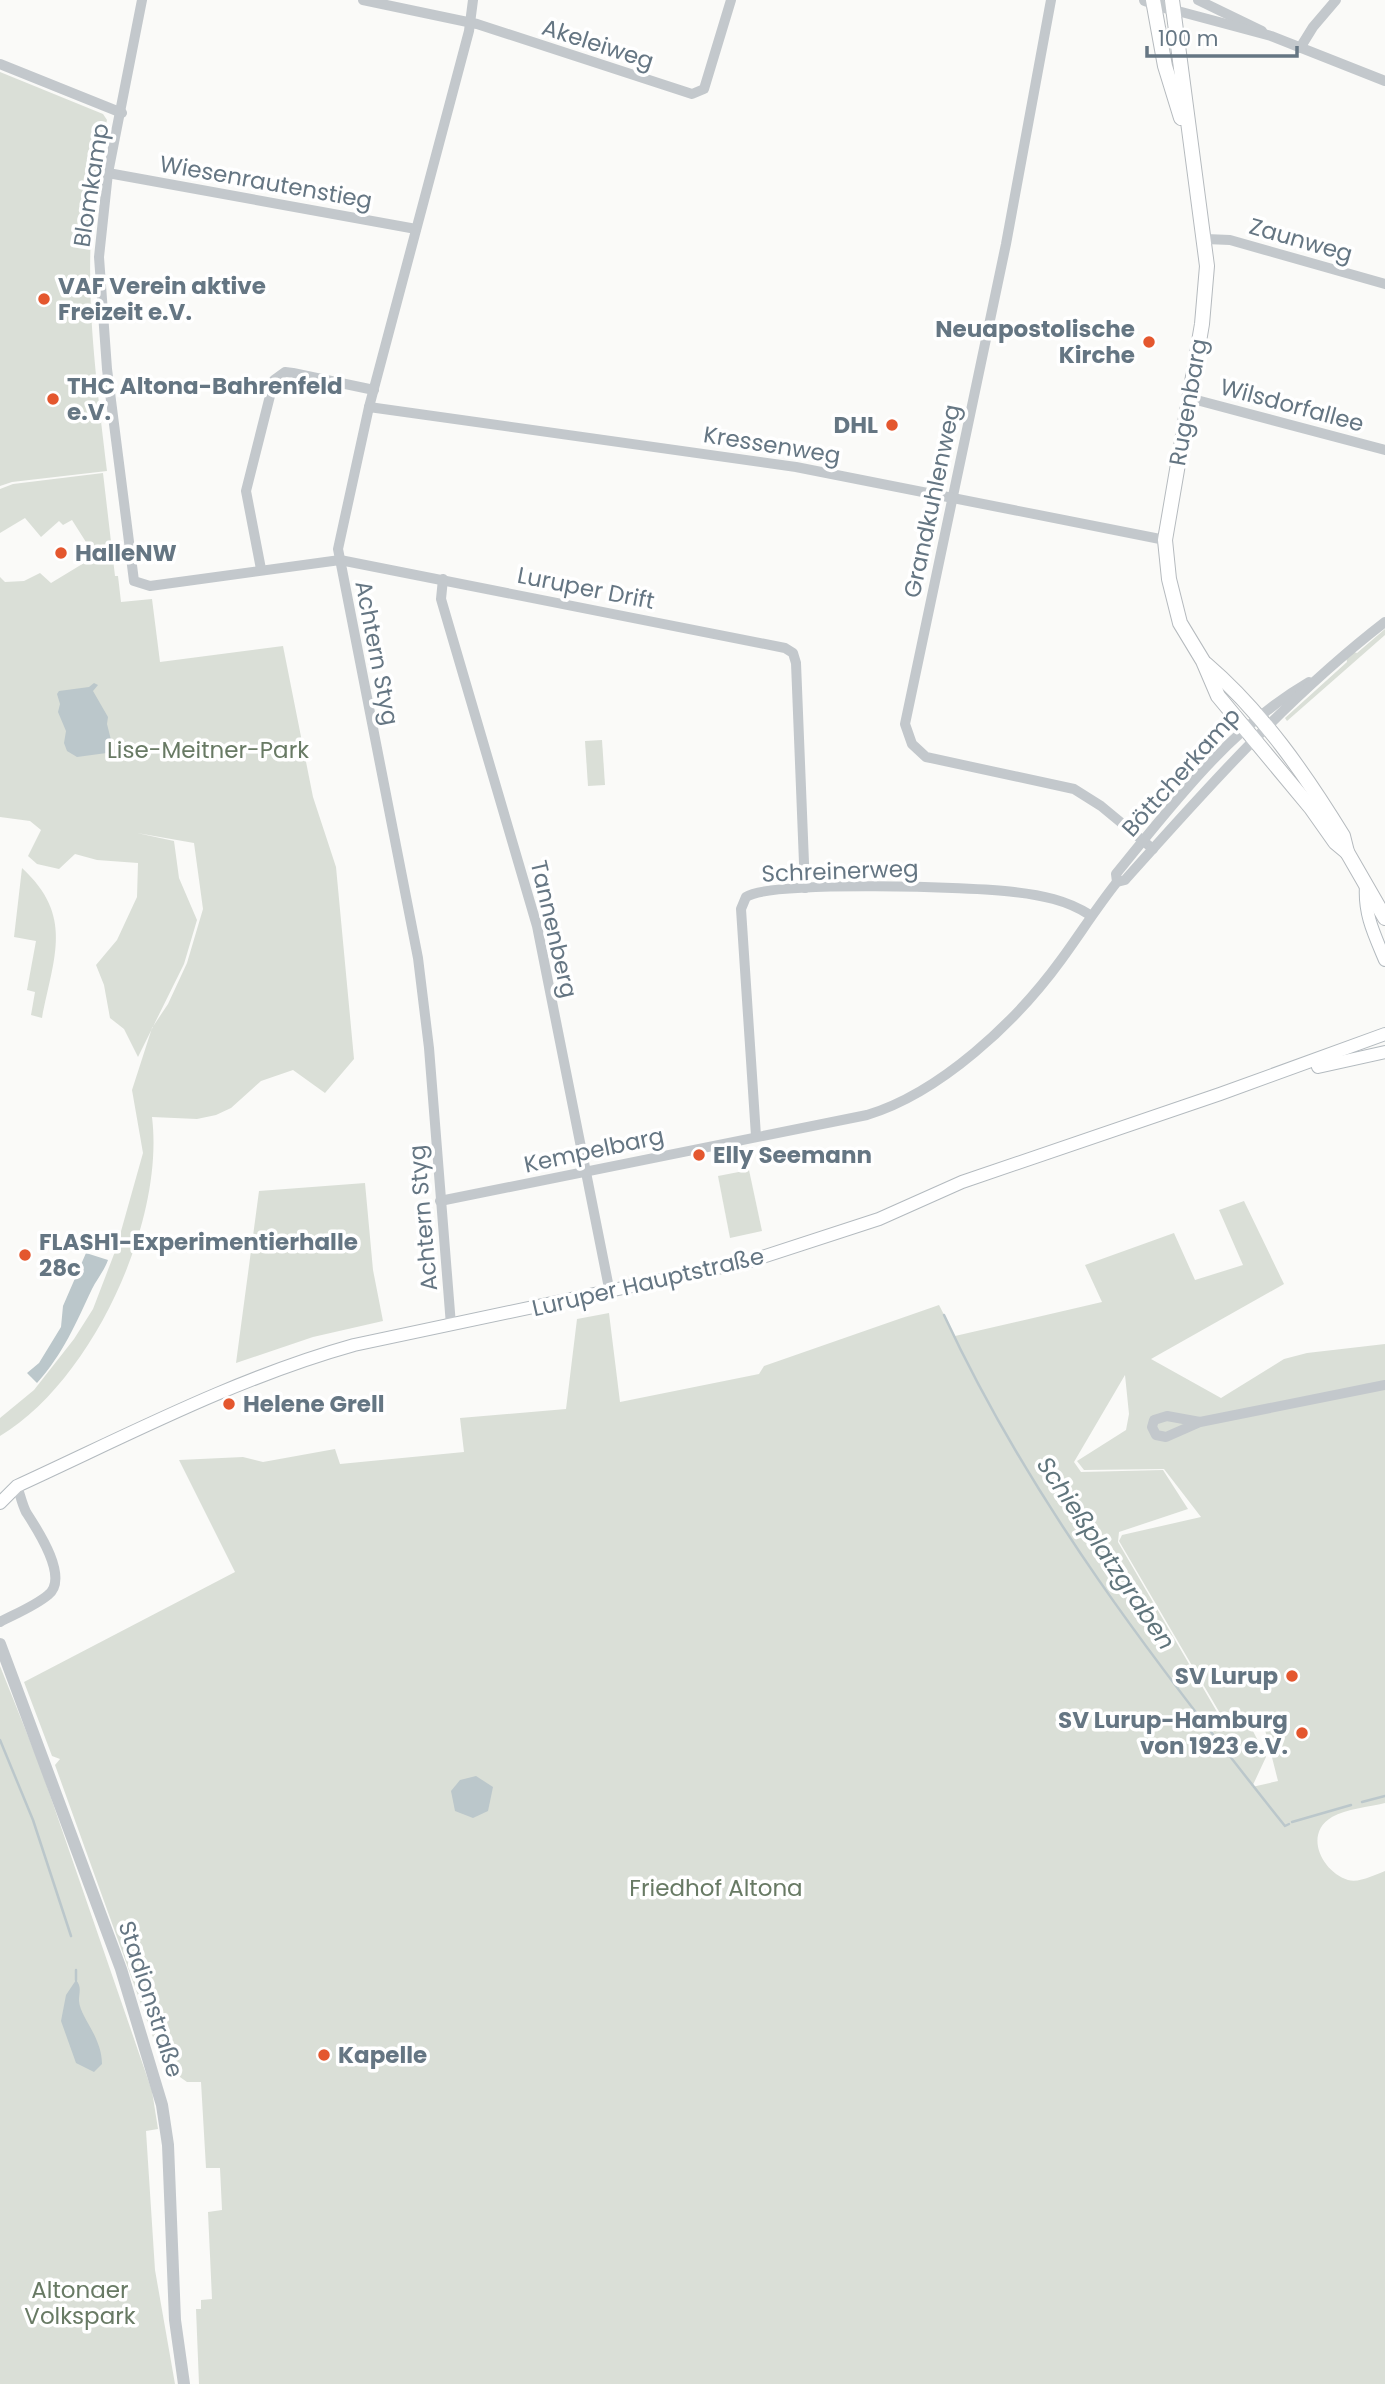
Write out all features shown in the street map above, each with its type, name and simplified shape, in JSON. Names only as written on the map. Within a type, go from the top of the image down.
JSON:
[{"type":"main road","name":"Rugenbarg","points":[[1151,1],[1165,66],[1187,135]]},
{"type":"main road","name":"Rugenbarg","points":[[1173,5],[1187,135],[1206,239],[1205,294],[1165,540],[1165,559],[1176,611],[1188,640],[1203,661],[1228,683],[1262,723],[1324,805],[1343,836],[1347,852],[1383,917],[1385,932]]},
{"type":"main road","name":"Rugenbarg","points":[[1203,661],[1217,696],[1335,842],[1347,852]]},
{"type":"main road","points":[[1366,886],[1364,905],[1367,919],[1385,960]]},
{"type":"main road","points":[[1381,1036],[1385,1026]]},
{"type":"main road","name":"Luruper Hauptstraße","points":[[0,1503],[17,1486],[255,1376],[354,1345],[610,1293],[750,1261],[853,1228],[962,1182],[1381,1036]]},
{"type":"main road","name":"Luruper Hauptstraße","points":[[1279,1073],[1385,1052]]},
{"type":"main road","points":[[0,1484],[17,1486]]},
{"type":"street","name":"Blomkamp","points":[[137,585],[130,569],[100,288],[101,229],[108,173],[122,113],[142,0]]},
{"type":"street","name":"Akeleiweg","points":[[363,0],[469,22],[692,94],[699,94],[704,89],[731,0]]},
{"type":"street","name":"Achtern Styg","points":[[451,1325],[429,1048],[416,947],[340,560],[339,541],[369,407],[469,22],[472,0]]},
{"type":"street","name":"Grandkuhlenweg","points":[[1051,0],[1008,231],[906,714],[907,735],[926,757],[1074,789],[1101,806],[1153,849]]},
{"type":"street","points":[[1198,0],[1271,36],[1385,81]]},
{"type":"street","points":[[1300,48],[1312,27],[1336,0]]},
{"type":"street","points":[[1151,1],[1173,5],[1271,36]]},
{"type":"street","points":[[0,64],[122,113]]},
{"type":"street","name":"Wiesenrautenstieg","points":[[108,173],[416,229]]},
{"type":"street","name":"Zaunweg","points":[[1206,239],[1230,240],[1385,284]]},
{"type":"street","points":[[261,569],[246,491],[274,380],[285,372],[374,390]]},
{"type":"street","name":"Wilsdorfallee","points":[[1189,398],[1385,450]]},
{"type":"street","name":"Kressenweg","points":[[369,407],[796,467],[1165,540]]},
{"type":"street","name":"Luruper Drift","points":[[137,585],[150,586],[340,560],[789,650],[796,663],[805,888]]},
{"type":"street","name":"Tannenberg","points":[[443,579],[441,599],[537,926],[610,1293]]},
{"type":"street","name":"Böttcherkamp","points":[[1117,882],[1116,874],[1143,841],[1249,734],[1385,622]]},
{"type":"street","name":"Böttcherkamp","points":[[756,1136],[884,1110],[939,1080],[1031,996],[1061,960],[1090,915],[1117,882],[1125,880],[1153,849],[1249,734]]},
{"type":"street","name":"Schreinerweg","points":[[756,1136],[742,902],[751,893],[805,888],[992,890],[1059,900],[1090,915]]},
{"type":"street","name":"Kempelbarg","points":[[440,1201],[756,1136]]},
{"type":"street","points":[[1200,1422],[1385,1385]]},
{"type":"street","points":[[0,1622],[48,1596],[56,1583],[54,1567],[17,1486]]},
{"type":"street","name":"Stadionstraße","points":[[0,1644],[121,1969],[162,2105],[168,2145],[175,2320],[184,2384]]},
{"type":"green space","name":"VAF Verein aktive Freizeit e.V.","points":[[0,72],[103,114],[107,120],[93,211],[90,296],[107,471],[12,482],[0,486]]},
{"type":"green space","name":"Lise-Meitner-Park","points":[[103,473],[115,576],[118,576],[121,602],[152,599],[160,662],[283,646],[313,797],[336,867],[354,1059],[325,1093],[293,1070],[261,1081],[231,1108],[216,1115],[197,1119],[152,1117],[153,1159],[147,1203],[134,1250],[115,1295],[92,1339],[64,1378],[33,1411],[0,1436],[0,1418],[34,1390],[74,1339],[93,1309],[116,1249],[143,1153],[132,1090],[151,1030],[138,1057],[124,1029],[110,1018],[104,985],[96,965],[117,940],[137,897],[138,863],[97,860],[75,854],[59,869],[37,864],[28,856],[41,830],[30,821],[0,817],[0,577],[5,582],[24,581],[40,573],[51,583],[84,563],[81,557],[91,550],[72,520],[63,525],[59,521],[41,537],[25,518],[0,533],[0,489],[13,484]],"holes":[[[137,833],[194,843],[203,909],[187,963],[168,1004],[153,1026],[184,964],[197,920],[179,878],[174,841]]]},
{"type":"green space","points":[[1385,629],[1385,635],[1287,721],[1285,718],[1347,662],[1346,656],[1351,651],[1357,653]]},
{"type":"green space","points":[[602,740],[605,785],[588,786],[585,741]]},
{"type":"green space","points":[[22,868],[49,903],[54,920],[55,956],[42,1018],[31,1015],[35,992],[27,990],[36,941],[14,937]]},
{"type":"green space","points":[[749,1170],[762,1231],[730,1238],[718,1176]]},
{"type":"green space","points":[[365,1183],[373,1270],[383,1321],[313,1337],[236,1363],[259,1191]]},
{"type":"green space","name":"Friedhof Altona","points":[[1244,1201],[1284,1284],[1151,1359],[1221,1398],[1284,1359],[1307,1353],[1385,1344],[1385,1803],[1332,1817],[1323,1824],[1317,1842],[1319,1852],[1330,1869],[1348,1880],[1362,1880],[1385,1871],[1385,2384],[199,2384],[196,2309],[201,2309],[201,2300],[212,2299],[208,2212],[222,2210],[220,2168],[206,2168],[201,2082],[187,2082],[163,2065],[55,1765],[60,1759],[52,1756],[24,1682],[235,1572],[179,1460],[243,1457],[263,1462],[335,1449],[340,1464],[464,1452],[460,1418],[566,1409],[577,1319],[609,1313],[620,1402],[759,1374],[764,1366],[939,1305],[955,1336],[1102,1302],[1085,1265],[1174,1233],[1195,1280],[1243,1265],[1219,1210]],"holes":[[[1125,1375],[1129,1414],[1126,1430],[1077,1461],[1084,1470],[1164,1469],[1201,1517],[1122,1535],[1119,1541],[1221,1715],[1227,1721],[1262,1718],[1278,1781],[1252,1787],[1266,1757],[1250,1725],[1227,1729],[1118,1542],[1119,1532],[1188,1509],[1163,1470],[1081,1472],[1074,1462]]]},
{"type":"green space","name":"Altonaer Volkspark","points":[[0,1666],[40,1766],[152,2091],[158,2129],[146,2131],[155,2270],[175,2384],[0,2384]]},
{"type":"shaded area","points":[[94,683],[98,685],[93,691],[108,717],[107,724],[114,752],[77,757],[67,751],[64,743],[66,731],[58,712],[60,704],[57,694],[59,691],[89,687]]},
{"type":"shaded area","points":[[86,1253],[108,1260],[62,1349],[37,1383],[27,1373],[39,1363],[61,1327],[63,1306]]},
{"type":"shaded area","points":[[476,1776],[493,1787],[488,1811],[473,1818],[455,1811],[451,1791],[460,1780]]},
{"type":"shaded area","points":[[76,1980],[80,1987],[80,2007],[101,2054],[102,2064],[94,2072],[76,2063],[61,2021],[66,1995]]},
{"type":"waterway","name":"Schießplatzgraben","points":[[944,1315],[978,1384],[1016,1451],[1099,1581],[1237,1766],[1285,1826],[1289,1824]]},
{"type":"waterway","points":[[0,1740],[33,1820],[71,1936]]},
{"type":"waterway","name":"Schießplatzgraben","points":[[1362,1802],[1385,1796]]},
{"type":"waterway","name":"Schießplatzgraben","points":[[1292,1822],[1351,1805]]},
{"type":"waterway","points":[[76,1970],[76,1980]]},
{"type":"place","name":"VAF Verein aktive Freizeit e.V.","points":[[44,299]]},
{"type":"place","name":"Neuapostolische Kirche","points":[[1149,342]]},
{"type":"place","name":"THC Altona-Bahrenfeld e.V.","points":[[53,399]]},
{"type":"place","name":"DHL","points":[[892,425]]},
{"type":"place","name":"HalleNW","points":[[61,553]]},
{"type":"place","name":"Elly Seemann","points":[[699,1155]]},
{"type":"place","name":"FLASH1-Experimentierhalle 28c","points":[[25,1255]]},
{"type":"place","name":"Helene Grell","points":[[229,1404]]},
{"type":"place","name":"SV Lurup","points":[[1292,1676]]},
{"type":"place","name":"SV Lurup-Hamburg von 1923 e.V.","points":[[1302,1733]]},
{"type":"place","name":"Kapelle","points":[[324,2055]]}]
